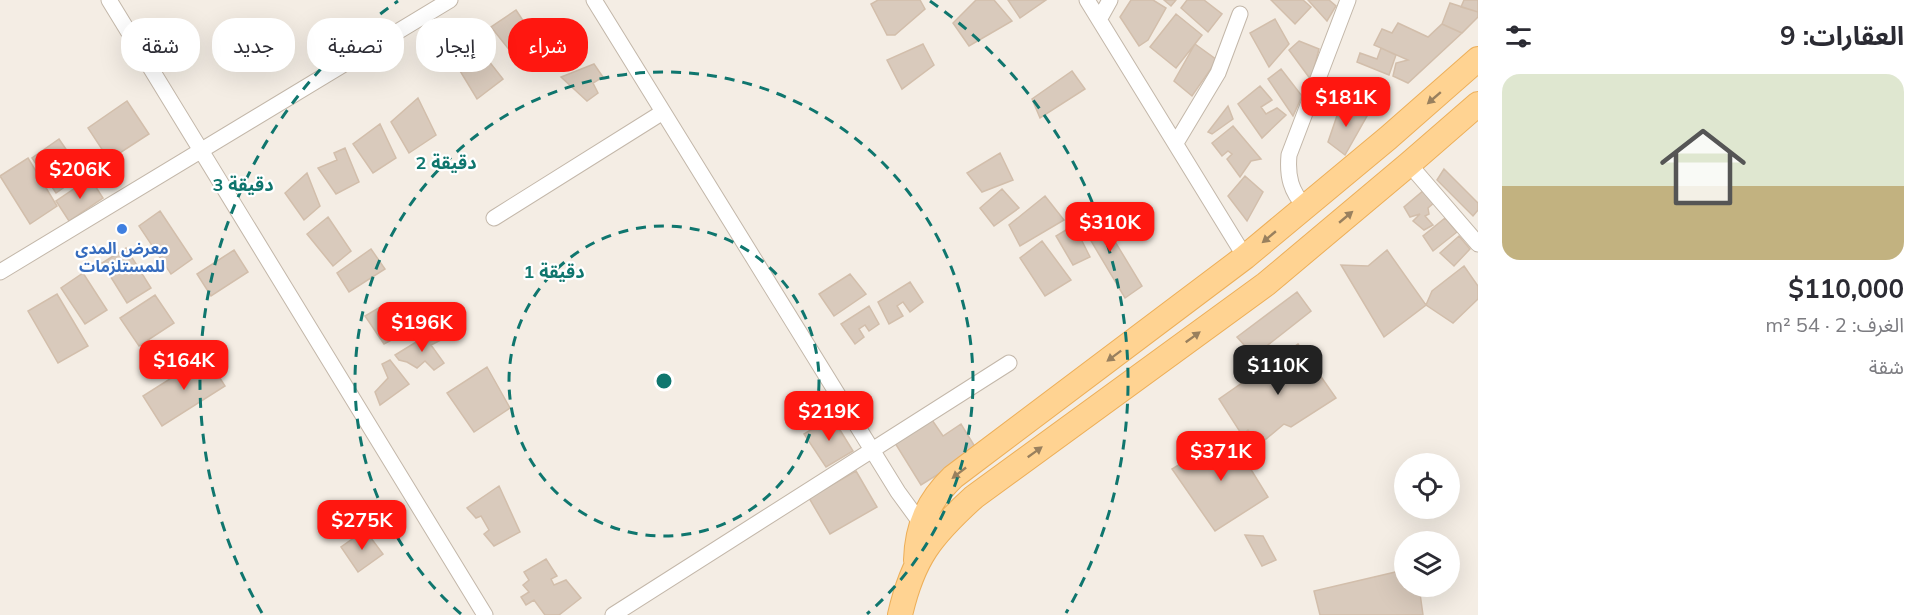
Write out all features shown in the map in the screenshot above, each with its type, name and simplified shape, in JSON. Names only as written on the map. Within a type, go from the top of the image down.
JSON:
[{"type":"main road","points":[[927,531],[935,497],[953,477],[1245,257],[1388,138],[1478,59]]},
{"type":"main road","points":[[900,615],[905,592],[916,562],[917,542],[927,531],[947,522],[974,497],[1266,284],[1478,104]]},
{"type":"street","points":[[109,0],[485,615]]},
{"type":"street","points":[[0,272],[450,0]]},
{"type":"street","points":[[594,0],[872,450],[910,510],[927,531]]},
{"type":"street","points":[[1087,0],[1245,257]]},
{"type":"street","points":[[1100,18],[1110,0]]},
{"type":"street","points":[[1305,207],[1296,196],[1290,183],[1287,169],[1289,155],[1348,0]]},
{"type":"street","points":[[1176,143],[1218,73],[1240,14]]},
{"type":"street","points":[[494,218],[663,112]]},
{"type":"street","points":[[1410,164],[1478,244]]},
{"type":"street","points":[[613,615],[1009,363]]},
{"type":"building","points":[[878,0],[920,0],[925,9],[895,35],[887,35],[871,4]]},
{"type":"building","points":[[976,0],[994,0],[1012,21],[969,46],[953,23]]},
{"type":"building","points":[[1008,0],[1046,0],[1020,18]]},
{"type":"building","points":[[1131,0],[1153,0],[1166,8],[1148,40],[1139,46],[1120,17]]},
{"type":"building","points":[[1164,0],[1176,0],[1171,6]]},
{"type":"building","points":[[1187,0],[1204,0],[1222,14],[1208,32],[1181,8]]},
{"type":"building","points":[[1271,0],[1303,0],[1311,7],[1295,24]]},
{"type":"building","points":[[1308,0],[1329,0],[1336,6],[1327,21]]},
{"type":"building","points":[[1464,0],[1478,0],[1478,12],[1461,7]]},
{"type":"building","points":[[1450,3],[1478,12],[1478,17],[1462,33],[1442,24]]},
{"type":"building","points":[[516,10],[521,18],[508,18],[508,48],[496,33],[496,24]]},
{"type":"building","points":[[1176,14],[1202,35],[1176,68],[1150,47]]},
{"type":"building","points":[[1275,19],[1289,44],[1269,67],[1250,33]]},
{"type":"building","points":[[1398,23],[1428,37],[1442,24],[1462,33],[1408,83],[1393,76],[1396,63],[1408,60],[1374,45],[1382,29],[1392,33]]},
{"type":"building","points":[[1299,41],[1319,49],[1311,80],[1289,50]]},
{"type":"building","points":[[923,44],[934,65],[902,89],[887,60]]},
{"type":"building","points":[[1195,44],[1217,60],[1192,96],[1174,81]]},
{"type":"building","points":[[1381,48],[1396,55],[1389,75],[1357,62],[1360,53],[1377,59]]},
{"type":"building","points":[[594,64],[603,77],[593,83],[598,93],[587,101],[561,77],[574,72],[588,72],[588,66]]},
{"type":"building","points":[[1281,69],[1302,96],[1293,116],[1268,79]]},
{"type":"building","points":[[496,70],[503,79],[477,99],[461,72],[496,72]]},
{"type":"building","points":[[1072,71],[1085,89],[1040,118],[1032,99]]},
{"type":"building","points":[[1260,86],[1272,100],[1261,107],[1266,114],[1277,108],[1286,115],[1262,138],[1238,104]]},
{"type":"building","points":[[418,98],[436,135],[409,153],[391,122]]},
{"type":"building","points":[[127,101],[149,134],[109,160],[88,128]]},
{"type":"building","points":[[1341,104],[1367,116],[1345,155],[1328,142]]},
{"type":"building","points":[[1228,106],[1233,119],[1212,134],[1208,132]]},
{"type":"building","points":[[380,124],[396,158],[373,173],[353,144]]},
{"type":"building","points":[[1233,126],[1261,159],[1251,161],[1240,177],[1227,159],[1232,154],[1228,151],[1222,156],[1212,143]]},
{"type":"building","points":[[59,139],[83,174],[56,193],[32,158]]},
{"type":"building","points":[[345,148],[359,182],[336,194],[318,168],[337,160],[334,153]]},
{"type":"building","points":[[1000,153],[1013,180],[982,192],[967,173]]},
{"type":"building","points":[[28,158],[57,206],[30,224],[0,176]]},
{"type":"building","points":[[1444,169],[1478,203],[1478,210],[1473,216],[1437,180]]},
{"type":"building","points":[[307,173],[320,206],[304,220],[285,193]]},
{"type":"building","points":[[1245,176],[1263,192],[1247,221],[1228,196]]},
{"type":"building","points":[[90,178],[103,198],[69,221],[56,201]]},
{"type":"building","points":[[1002,189],[1019,208],[994,226],[980,208]]},
{"type":"building","points":[[1424,190],[1435,202],[1428,208],[1429,214],[1425,216],[1433,225],[1424,230],[1413,221],[1420,214],[1410,217],[1404,207]]},
{"type":"building","points":[[1045,196],[1064,220],[1020,246],[1009,225]]},
{"type":"building","points":[[1094,207],[1142,286],[1125,298],[1078,219]]},
{"type":"building","points":[[160,211],[192,259],[171,274],[139,226]]},
{"type":"building","points":[[328,217],[351,251],[333,266],[307,234]]},
{"type":"building","points":[[1445,218],[1457,232],[1433,251],[1423,236]]},
{"type":"building","points":[[1074,225],[1090,257],[1073,265],[1056,236]]},
{"type":"building","points":[[1459,236],[1470,249],[1454,266],[1440,253]]},
{"type":"building","points":[[1042,241],[1071,280],[1045,296],[1020,258]]},
{"type":"building","points":[[126,248],[151,288],[127,303],[102,263]]},
{"type":"building","points":[[371,249],[385,269],[349,292],[337,273]]},
{"type":"building","points":[[234,250],[248,272],[211,296],[197,274]]},
{"type":"building","points":[[1387,250],[1426,305],[1384,337],[1341,265],[1368,266]]},
{"type":"building","points":[[1464,266],[1478,286],[1478,299],[1453,323],[1426,305],[1432,291]]},
{"type":"building","points":[[83,273],[107,310],[85,324],[61,288]]},
{"type":"building","points":[[850,274],[866,294],[834,316],[819,294]]},
{"type":"building","points":[[910,282],[923,302],[910,312],[903,302],[897,306],[903,316],[889,324],[878,302]]},
{"type":"building","points":[[1297,292],[1311,311],[1254,356],[1237,337]]},
{"type":"building","points":[[57,294],[88,346],[58,363],[28,311]]},
{"type":"building","points":[[155,295],[174,323],[139,346],[120,318]]},
{"type":"building","points":[[387,303],[405,333],[384,344],[365,316]]},
{"type":"building","points":[[434,303],[441,318],[425,331],[414,312]]},
{"type":"building","points":[[869,306],[879,324],[869,331],[865,325],[859,329],[864,337],[855,344],[841,324]]},
{"type":"building","points":[[434,331],[441,340],[431,345],[444,363],[434,370],[425,361],[417,368],[399,360],[395,355]]},
{"type":"building","points":[[1298,344],[1336,398],[1291,427],[1284,424],[1260,444],[1248,430],[1242,435],[1219,399]]},
{"type":"building","points":[[206,356],[225,386],[162,426],[143,396]]},
{"type":"building","points":[[390,360],[409,384],[380,405],[375,392],[388,378],[382,364]]},
{"type":"building","points":[[487,367],[510,408],[474,432],[447,393]]},
{"type":"building","points":[[832,417],[853,451],[826,467],[804,434]]},
{"type":"building","points":[[932,420],[943,436],[961,424],[977,450],[921,485],[895,443]]},
{"type":"building","points":[[1229,434],[1268,497],[1215,531],[1172,469]]},
{"type":"building","points":[[856,471],[877,507],[830,534],[809,498]]},
{"type":"building","points":[[499,486],[520,532],[494,546],[484,534],[489,530],[481,516],[476,518],[467,508]]},
{"type":"building","points":[[365,530],[383,554],[358,572],[341,547]]},
{"type":"building","points":[[1245,535],[1263,536],[1276,560],[1262,566]]},
{"type":"building","points":[[546,559],[557,576],[551,579],[554,585],[566,580],[581,598],[559,615],[545,615],[534,600],[526,605],[521,597],[529,592],[523,585],[529,580],[524,572]]},
{"type":"building","points":[[1394,572],[1394,597],[1421,597],[1423,615],[1320,615],[1314,591]]},
{"type":"place","name":"معرض المدى للمستلزمات","points":[[122,229]]}]
